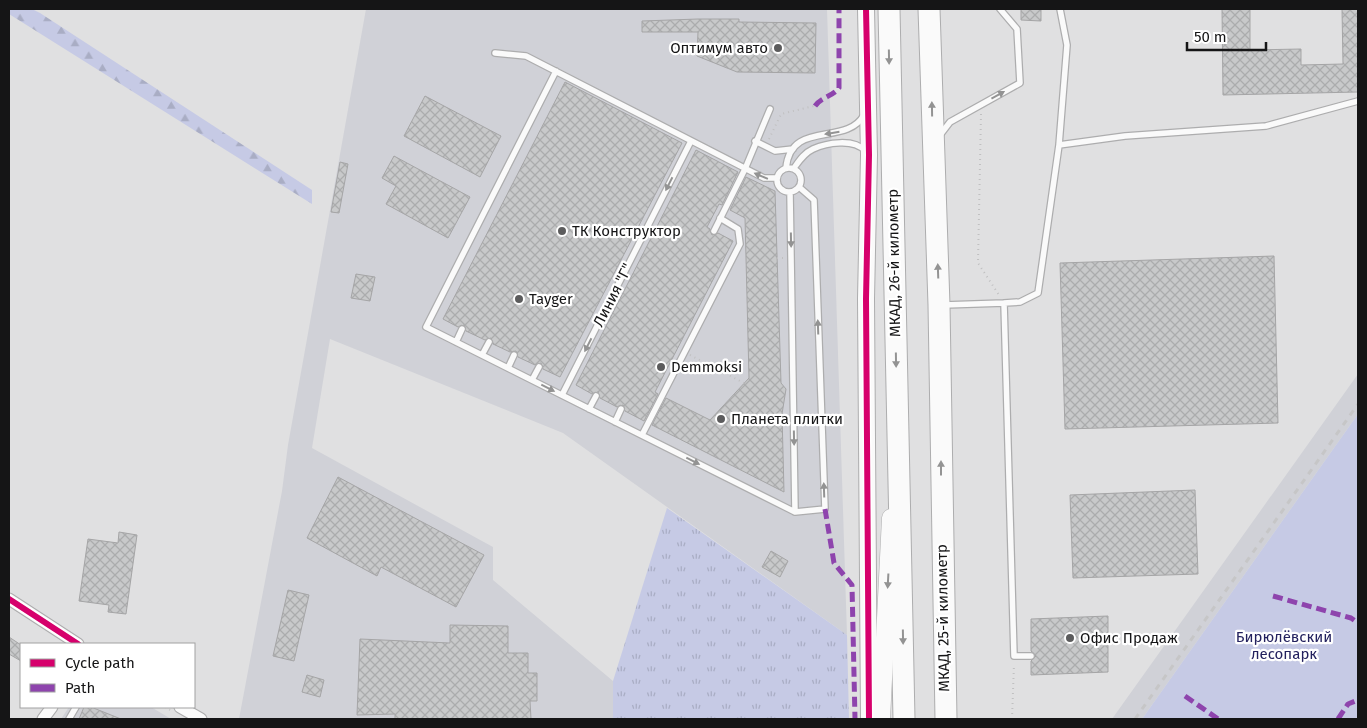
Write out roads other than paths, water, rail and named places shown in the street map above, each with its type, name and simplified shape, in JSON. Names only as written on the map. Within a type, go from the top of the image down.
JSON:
[{"type":"highway","name":"МКАД, 26-й километр","points":[[888,9],[904,719]]},
{"type":"highway","points":[[929,9],[932,144],[939,305]]},
{"type":"highway","name":"МКАД, 25-й километр","points":[[939,305],[941,517],[946,719]]},
{"type":"main road","points":[[881,719],[897,392]]},
{"type":"street","points":[[866,9],[869,155],[866,299],[869,719]]},
{"type":"street","points":[[9,600],[76,643]]},
{"type":"street","points":[[44,719],[51,708]]},
{"type":"street","points":[[182,708],[201,719]]},
{"type":"lane","points":[[932,144],[950,122],[1020,83],[1017,29],[1000,9]]},
{"type":"lane","points":[[939,305],[1020,302],[1038,293],[1059,145],[1067,45],[1060,9]]},
{"type":"lane","points":[[495,53],[526,56],[556,71],[584,89],[662,129],[692,141],[717,158],[764,178],[777,178],[786,168],[787,160],[793,149],[810,136],[847,130],[856,126],[864,117],[868,106]]},
{"type":"lane","points":[[556,71],[426,327],[795,512],[824,509],[814,200],[799,187]]},
{"type":"lane","points":[[1059,145],[1125,136],[1266,126],[1358,101]]},
{"type":"lane","points":[[714,231],[745,169],[755,141],[770,109]]},
{"type":"lane","name":"Линия \"Г\"","points":[[562,395],[692,141]]},
{"type":"lane","points":[[755,141],[775,151],[793,149]]},
{"type":"lane","points":[[794,168],[802,156],[812,149],[823,146],[847,142],[862,147],[869,155]]},
{"type":"lane","points":[[786,168],[794,168],[800,173],[799,187],[790,192]]},
{"type":"lane","points":[[777,178],[780,188],[790,192]]},
{"type":"lane","points":[[790,192],[795,512]]},
{"type":"lane","points":[[642,436],[740,244],[738,228],[720,218]]},
{"type":"lane","points":[[1004,303],[1014,656],[1031,656]]},
{"type":"lane","points":[[456,342],[462,328]]},
{"type":"lane","points":[[482,355],[489,342]]},
{"type":"lane","points":[[508,368],[514,355]]},
{"type":"lane","points":[[532,380],[539,367]]},
{"type":"lane","points":[[589,409],[596,396]]},
{"type":"lane","points":[[615,422],[621,409]]},
{"type":"lane","points":[[69,719],[75,708]]},
{"type":"railway","points":[[1135,719],[1358,404]]},
{"type":"place","name":"Оптимум авто","points":[[778,48]]},
{"type":"place","name":"ТК Конструктор","points":[[562,231]]},
{"type":"place","name":"Tayger","points":[[519,299]]},
{"type":"place","name":"Demmoksi","points":[[661,367]]},
{"type":"place","name":"Планета плитки","points":[[721,419]]},
{"type":"place","name":"Офис Продаж","points":[[1070,638]]},
{"type":"park label","name":"Бирюлёвский лесопарк","points":[[1284,646]]}]
